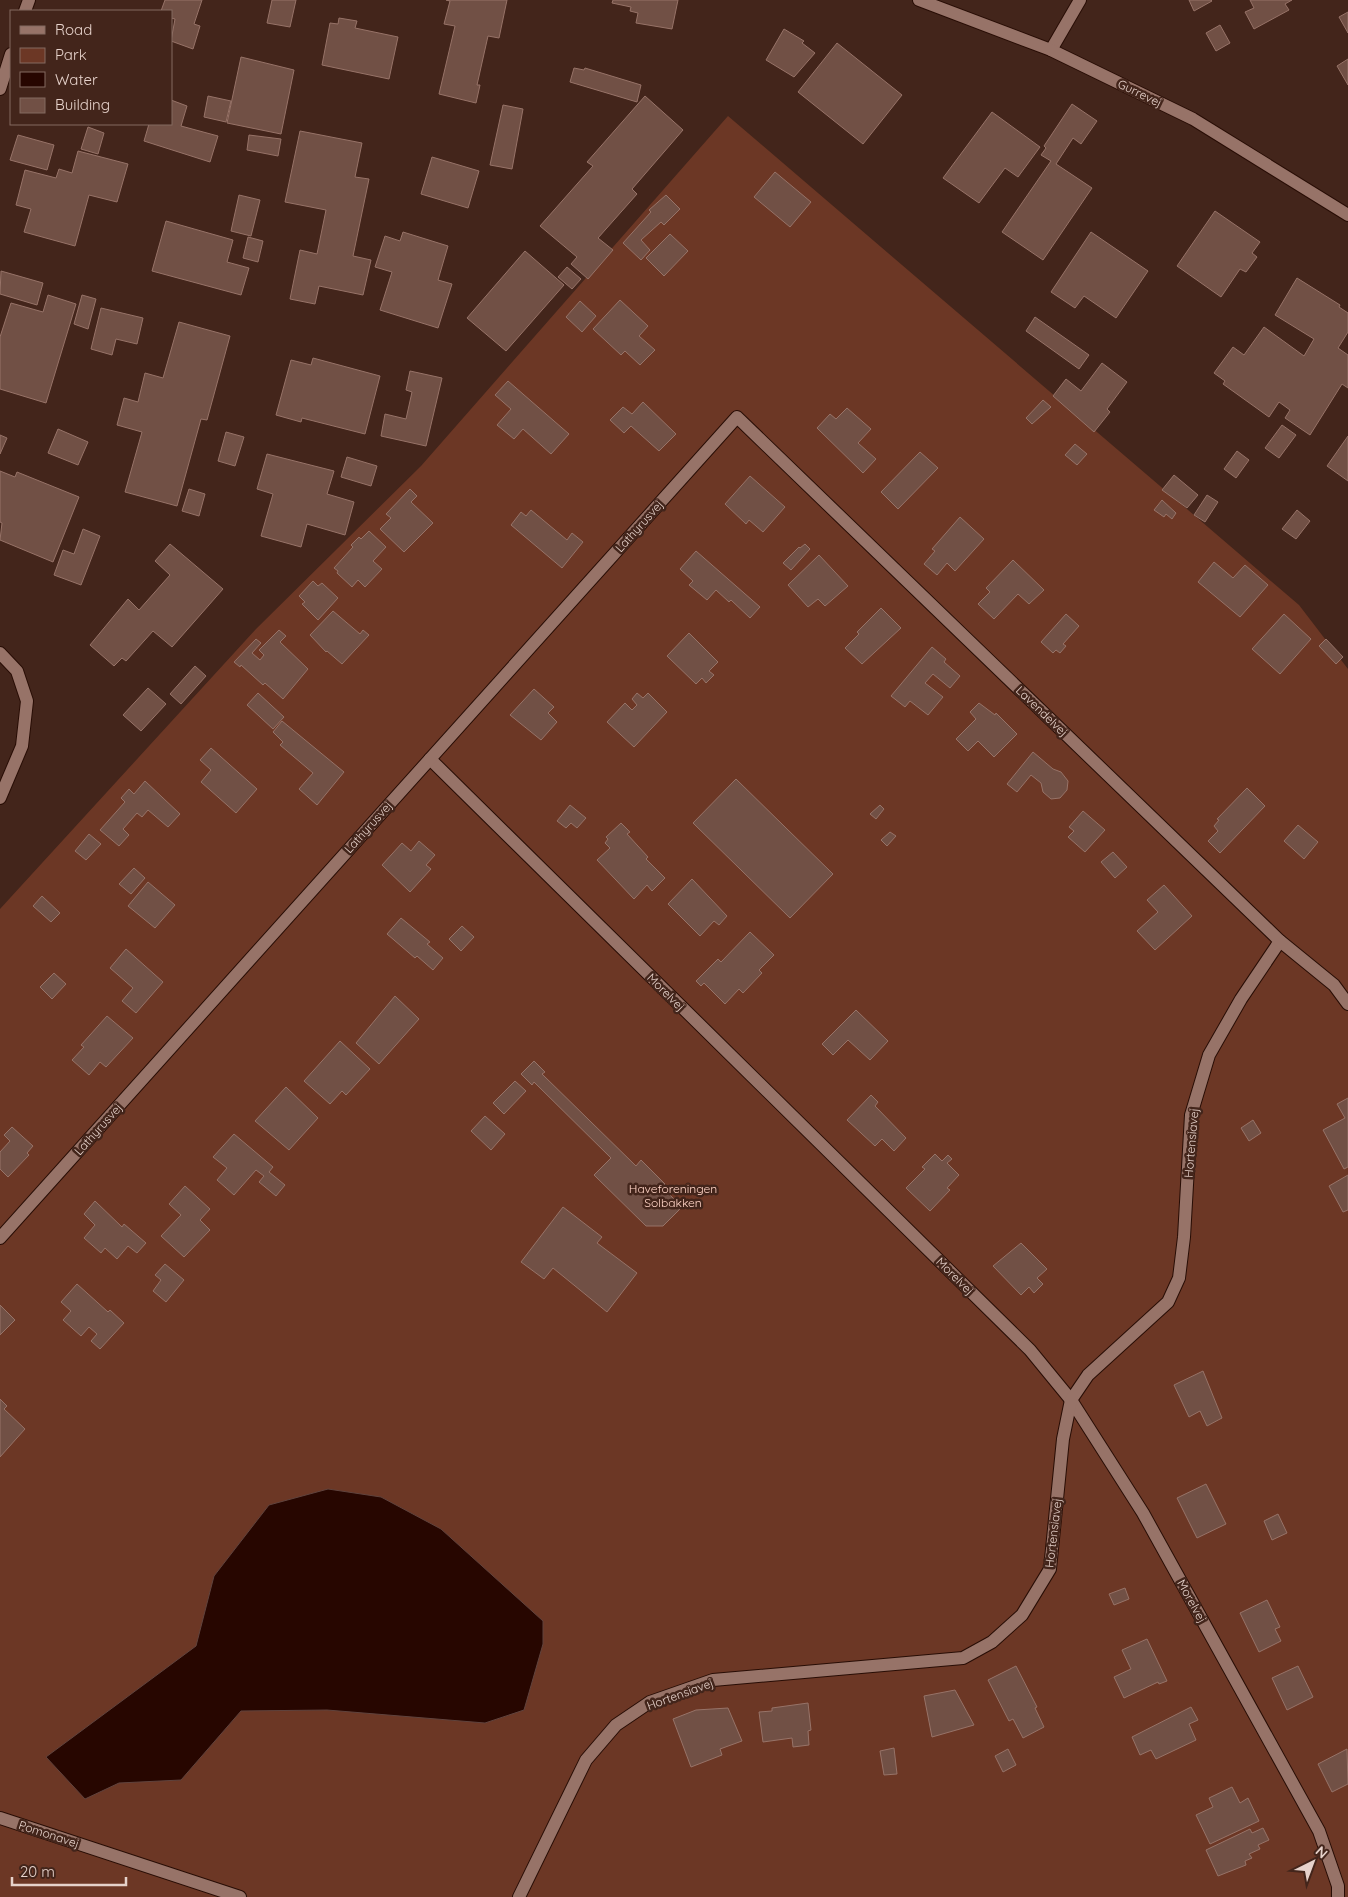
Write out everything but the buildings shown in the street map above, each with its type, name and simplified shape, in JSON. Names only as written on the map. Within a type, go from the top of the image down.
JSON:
[{"type":"street","name":"Gurrevej","points":[[918,0],[1051,50],[1192,119],[1348,215]]},
{"type":"street","points":[[1051,50],[1080,0]]},
{"type":"street","points":[[0,89],[10,57]]},
{"type":"street","name":"Lathyrusvej","points":[[0,1238],[737,417]]},
{"type":"street","name":"Lavendelvej","points":[[737,417],[1280,941],[1334,985],[1348,1004]]},
{"type":"street","points":[[0,653],[17,671],[27,701],[22,746],[0,798]]},
{"type":"street","name":"Morelvej","points":[[430,759],[1030,1350],[1071,1400],[1143,1513],[1320,1831],[1338,1886],[1338,1897]]},
{"type":"street","name":"Hortensiavej","points":[[519,1897],[586,1760],[616,1725],[650,1702],[713,1680],[963,1658],[992,1642],[1022,1615],[1050,1569],[1064,1439],[1071,1400],[1088,1375],[1168,1302],[1179,1278],[1184,1237],[1191,1115],[1209,1055],[1241,999],[1280,941]]},
{"type":"street","points":[[1334,985],[1348,982]]},
{"type":"street","name":"Pomonavej","points":[[0,1818],[240,1897]]},
{"type":"green space","name":"Haveforeningen Solbakken","points":[[728,116],[1299,605],[1348,669],[1348,1897],[0,1897],[0,909],[256,629],[421,466]]},
{"type":"water","points":[[328,1489],[381,1497],[441,1529],[543,1621],[543,1644],[524,1710],[485,1723],[327,1710],[241,1711],[181,1780],[119,1783],[85,1799],[46,1757],[196,1646],[214,1576],[269,1505]]}]
